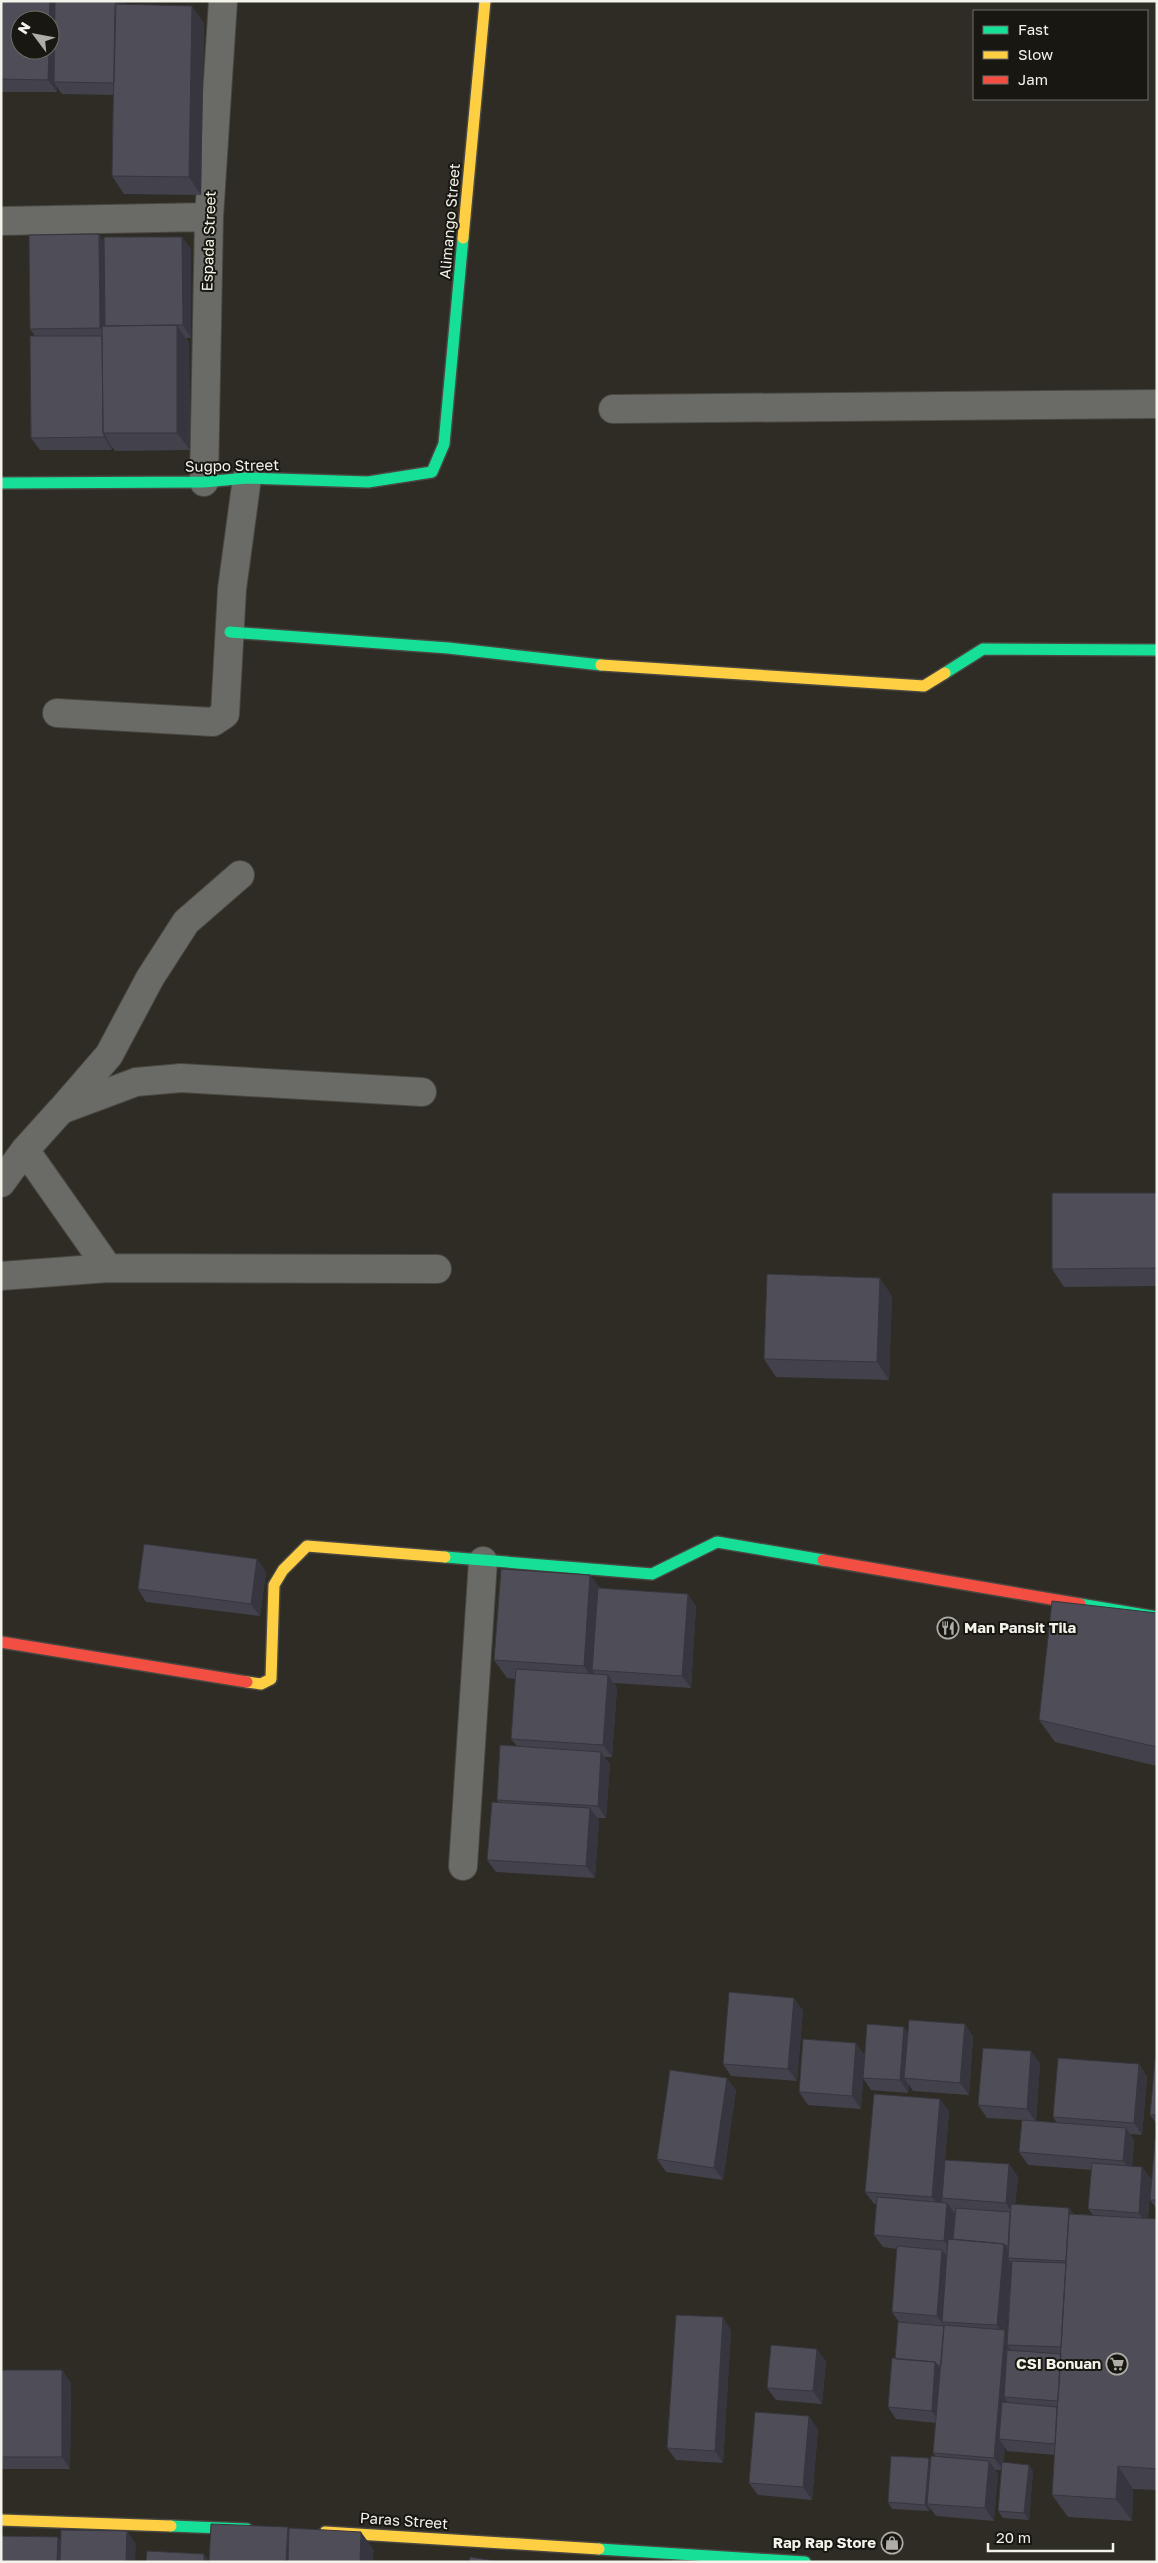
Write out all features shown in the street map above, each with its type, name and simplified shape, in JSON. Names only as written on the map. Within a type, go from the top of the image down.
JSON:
[{"type":"street","name":"Espada Street","points":[[204,482],[209,217],[223,1]]},
{"type":"street","name":"Alimango Street","points":[[444,444],[485,1]]},
{"type":"street","points":[[1,221],[209,217]]},
{"type":"street","points":[[613,409],[1157,404]]},
{"type":"street","name":"Sugpo Street","points":[[1,483],[204,482],[247,478],[368,482],[406,478],[432,472],[444,444]]},
{"type":"street","points":[[57,713],[213,722],[225,714],[232,589],[247,478]]},
{"type":"street","points":[[230,632],[448,648],[584,664],[924,686],[983,649],[1157,650]]},
{"type":"street","points":[[1,1183],[25,1150],[109,1055],[150,978],[186,922],[240,876]]},
{"type":"street","points":[[61,1110],[136,1082],[181,1078],[422,1092]]},
{"type":"street","points":[[25,1150],[108,1268]]},
{"type":"street","points":[[1,1276],[108,1268],[437,1269]]},
{"type":"street","points":[[1,1642],[261,1684],[270,1679],[274,1585],[283,1570],[307,1546],[652,1574],[717,1542],[1157,1617]]},
{"type":"street","points":[[463,1866],[484,1561]]},
{"type":"street","points":[[1,2520],[258,2529]]},
{"type":"street","name":"Paras Street","points":[[317,2532],[805,2562]]},
{"type":"building","points":[[1,1],[50,1],[50,10],[10,10],[10,60],[49,60],[48,80],[1,79]]},
{"type":"building","points":[[55,1],[116,1],[114,83],[54,82],[54,60],[60,60],[60,10],[55,10]]},
{"type":"building","points":[[115,4],[192,6],[189,177],[112,176]]},
{"type":"building","points":[[99,234],[100,328],[30,329],[29,235]]},
{"type":"building","points":[[104,237],[182,237],[183,325],[105,326]]},
{"type":"building","points":[[177,325],[177,433],[103,433],[102,326]]},
{"type":"building","points":[[30,336],[102,336],[104,437],[31,438]]},
{"type":"building","points":[[1052,1193],[1157,1193],[1157,1268],[1052,1269]]},
{"type":"building","points":[[767,1274],[880,1278],[877,1362],[764,1359]]},
{"type":"building","points":[[144,1544],[257,1559],[251,1604],[138,1589]]},
{"type":"building","points":[[501,1569],[590,1575],[584,1666],[494,1660]]},
{"type":"building","points":[[598,1588],[688,1594],[682,1676],[592,1670]]},
{"type":"building","points":[[1052,1601],[1157,1613],[1157,1747],[1039,1720]]},
{"type":"building","points":[[516,1669],[608,1675],[603,1745],[511,1739]]},
{"type":"building","points":[[500,1745],[601,1752],[598,1806],[497,1800]]},
{"type":"building","points":[[492,1802],[590,1808],[586,1866],[487,1860]]},
{"type":"building","points":[[729,1992],[794,1998],[788,2069],[723,2064]]},
{"type":"building","points":[[909,2020],[965,2024],[960,2083],[904,2078]]},
{"type":"building","points":[[867,2024],[904,2027],[900,2080],[863,2078]]},
{"type":"building","points":[[803,2039],[856,2043],[852,2096],[799,2092]]},
{"type":"building","points":[[983,2048],[1031,2051],[1027,2109],[978,2105]]},
{"type":"building","points":[[1058,2058],[1139,2064],[1134,2123],[1053,2117]]},
{"type":"building","points":[[1155,2060],[1157,2060],[1157,2115],[1150,2115]]},
{"type":"building","points":[[670,2070],[727,2078],[714,2168],[657,2159]]},
{"type":"building","points":[[874,2094],[940,2099],[932,2197],[865,2192]]},
{"type":"building","points":[[1022,2120],[1126,2128],[1123,2161],[1019,2152]]},
{"type":"building","points":[[1155,2140],[1157,2140],[1157,2200],[1150,2200]]},
{"type":"building","points":[[945,2160],[1009,2164],[1006,2203],[942,2198]]},
{"type":"building","points":[[1092,2163],[1142,2167],[1139,2213],[1088,2209]]},
{"type":"building","points":[[877,2197],[947,2203],[944,2241],[874,2235]]},
{"type":"building","points":[[1011,2204],[1069,2208],[1066,2261],[1008,2258]]},
{"type":"building","points":[[956,2208],[1010,2212],[1008,2246],[953,2239]]},
{"type":"building","name":"CSI Bonuan","points":[[1069,2214],[1157,2219],[1157,2469],[1118,2466],[1116,2499],[1052,2495]]},
{"type":"building","points":[[948,2239],[1004,2244],[997,2325],[942,2322]]},
{"type":"building","points":[[897,2246],[942,2250],[937,2316],[892,2312]]},
{"type":"building","points":[[1012,2261],[1066,2263],[1061,2347],[1007,2345]]},
{"type":"building","points":[[676,2315],[723,2317],[715,2451],[667,2448]]},
{"type":"building","points":[[898,2322],[944,2326],[941,2366],[935,2362],[895,2359]]},
{"type":"building","points":[[944,2325],[1005,2330],[994,2458],[933,2453]]},
{"type":"building","points":[[771,2345],[817,2349],[813,2391],[767,2388]]},
{"type":"building","points":[[1007,2350],[1061,2354],[1058,2401],[1004,2397]]},
{"type":"building","points":[[892,2358],[935,2362],[932,2411],[888,2407]]},
{"type":"building","points":[[1,2370],[62,2370],[62,2457],[1,2457]]},
{"type":"building","points":[[1002,2402],[1057,2407],[1055,2444],[999,2439]]},
{"type":"building","points":[[755,2412],[809,2416],[803,2487],[749,2483]]},
{"type":"building","points":[[891,2456],[929,2458],[925,2505],[888,2502]]},
{"type":"building","points":[[931,2456],[989,2461],[985,2508],[927,2504]]},
{"type":"building","points":[[1002,2462],[1029,2465],[1024,2513],[998,2511]]},
{"type":"building","points":[[211,2524],[288,2527],[286,2562],[209,2562]]},
{"type":"building","points":[[289,2528],[361,2532],[360,2562],[288,2562]]},
{"type":"building","points":[[61,2530],[127,2531],[126,2562],[60,2562]]},
{"type":"building","points":[[1,2536],[58,2537],[57,2562],[1,2562]]},
{"type":"building","points":[[147,2551],[204,2554],[204,2562],[146,2562]]},
{"type":"building","points":[[470,2557],[502,2562],[469,2562]]},
{"type":"traffic: fast","points":[[1,483],[204,482],[247,478],[368,482],[432,472],[444,444],[463,238]]},
{"type":"traffic: fast","points":[[230,632],[448,648],[601,665]]},
{"type":"traffic: fast","points":[[945,673],[983,649],[1157,650]]},
{"type":"traffic: fast","points":[[445,1557],[652,1574],[717,1542],[823,1560]]},
{"type":"traffic: fast","points":[[1080,1604],[1157,1617]]},
{"type":"traffic: fast","points":[[171,2526],[247,2529]]},
{"type":"traffic: fast","points":[[599,2549],[805,2562]]},
{"type":"traffic: slow","points":[[463,238],[485,1]]},
{"type":"traffic: slow","points":[[601,665],[924,686],[945,673]]},
{"type":"traffic: slow","points":[[247,1682],[261,1684],[271,1679],[274,1585],[283,1570],[307,1546],[445,1557]]},
{"type":"traffic: slow","points":[[1,2520],[171,2526]]},
{"type":"traffic: slow","points":[[325,2532],[599,2549]]},
{"type":"traffic: jam","points":[[823,1560],[1080,1604]]},
{"type":"traffic: jam","points":[[1,1642],[247,1682]]},
{"type":"place","name":"Man Pansit Tila","points":[[948,1628]]},
{"type":"place","name":"CSI Bonuan","points":[[1117,2364]]},
{"type":"place","name":"Rap Rap Store","points":[[892,2543]]}]
